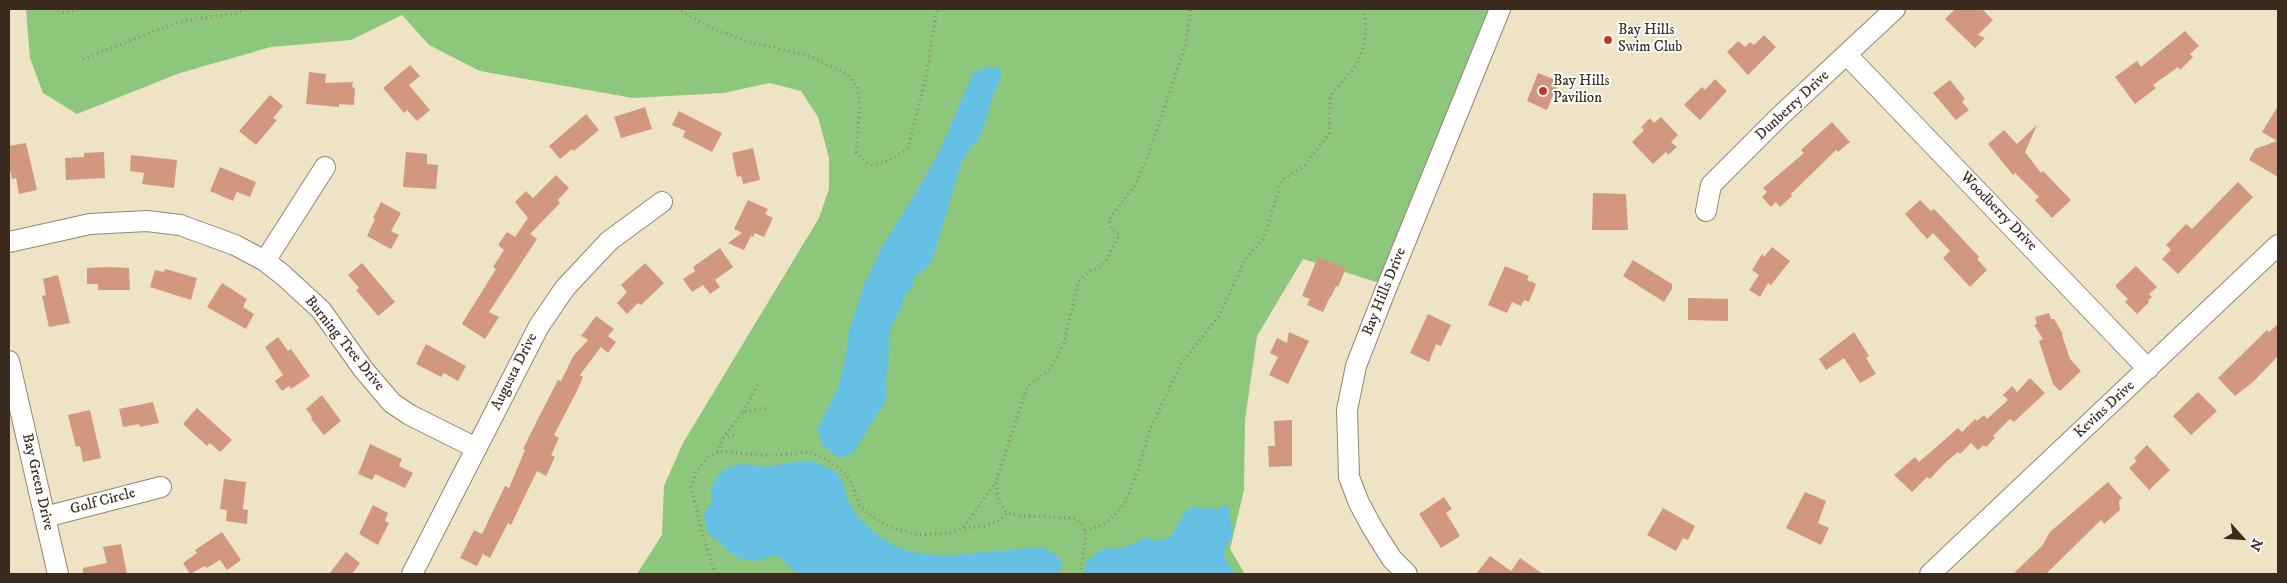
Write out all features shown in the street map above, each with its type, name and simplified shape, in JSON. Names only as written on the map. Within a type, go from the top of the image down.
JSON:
[{"type":"street","name":"Bay Hills Drive","points":[[1407,574],[1392,559],[1373,529],[1359,503],[1349,477],[1347,410],[1356,366],[1500,9]]},
{"type":"street","name":"Dunberry Drive","points":[[1706,212],[1711,185],[1895,9]]},
{"type":"street","name":"Woodberry Drive","points":[[1846,55],[2148,369]]},
{"type":"street","points":[[265,261],[325,167]]},
{"type":"street","name":"Augusta Drive","points":[[412,574],[539,326],[565,288],[609,241],[662,202]]},
{"type":"street","name":"Burning Tree Drive","points":[[9,242],[90,224],[147,220],[180,225],[235,245],[265,261],[289,280],[321,310],[363,369],[392,403],[410,415],[476,448]]},
{"type":"street","name":"Kevins Drive","points":[[1930,574],[2278,245]]},
{"type":"street","name":"Bay Green Drive","points":[[9,361],[58,574]]},
{"type":"street","name":"Golf Circle","points":[[45,517],[162,487]]},
{"type":"path","points":[[53,9],[65,13],[78,9]]},
{"type":"path","points":[[83,59],[172,24],[240,13],[247,9]]},
{"type":"path","points":[[677,9],[712,28],[746,42],[809,56],[847,74],[857,86],[860,104],[856,152],[861,158],[873,165],[883,163],[900,154],[908,146],[925,82],[937,9]]},
{"type":"path","points":[[964,528],[996,481],[1027,387],[1049,370],[1064,343],[1078,282],[1089,271],[1099,268],[1106,261],[1118,239],[1119,234],[1112,230],[1110,222],[1112,215],[1134,187],[1146,161],[1185,47],[1191,9]]},
{"type":"path","points":[[1085,531],[1104,524],[1124,504],[1137,474],[1150,430],[1180,365],[1224,306],[1244,261],[1264,238],[1282,180],[1305,165],[1329,134],[1330,100],[1332,94],[1355,67],[1364,48],[1366,32],[1364,9]]},
{"type":"path","points":[[717,452],[759,383]]},
{"type":"path","points":[[743,412],[769,408]]},
{"type":"path","points":[[724,438],[737,435]]},
{"type":"path","points":[[715,574],[691,487],[696,472],[708,457],[717,452],[731,451],[768,456],[799,452],[818,455],[846,474],[851,482],[859,505],[877,520],[908,534],[930,535],[985,526],[1000,520],[1008,513]]},
{"type":"path","points":[[996,481],[998,500],[1008,513],[1023,516],[1074,518],[1082,524],[1085,531],[1080,574]]},
{"type":"green space","points":[[26,9],[1490,9],[1451,102],[1383,284],[1303,259],[1257,336],[1245,420],[1244,490],[1230,549],[1245,574],[637,574],[662,535],[664,486],[683,443],[819,218],[829,189],[829,158],[818,117],[801,91],[770,83],[723,93],[633,98],[480,71],[429,45],[402,15],[351,40],[271,47],[180,73],[77,114],[43,93],[30,58]]},
{"type":"water","points":[[987,67],[1002,69],[1000,80],[977,142],[971,147],[961,163],[933,258],[928,267],[914,277],[913,288],[904,295],[903,304],[890,329],[886,377],[887,394],[883,405],[854,452],[841,458],[822,445],[817,429],[838,388],[848,345],[849,330],[865,283],[881,248],[916,193],[941,148],[973,73]]},
{"type":"water","points":[[812,461],[835,471],[843,482],[847,499],[856,514],[874,532],[895,546],[911,552],[943,556],[1041,547],[1053,552],[1063,562],[1057,574],[799,574],[779,556],[772,556],[759,561],[741,559],[729,552],[717,539],[710,537],[706,528],[704,514],[712,501],[711,488],[724,469],[742,464],[767,467]]},
{"type":"water","points":[[1228,504],[1233,536],[1223,552],[1227,562],[1236,574],[1083,574],[1087,561],[1102,549],[1126,547],[1147,537],[1155,541],[1163,540],[1171,536],[1184,513],[1191,507],[1219,509]]},
{"type":"building","points":[[1955,9],[1982,9],[1993,20],[1978,35],[1985,38],[1975,48],[1945,19]]},
{"type":"building","points":[[2185,31],[2199,46],[2190,54],[2193,57],[2180,70],[2178,67],[2153,85],[2156,88],[2135,104],[2115,77],[2137,61],[2141,67]]},
{"type":"building","points":[[1764,35],[1776,47],[1748,75],[1727,52],[1738,41],[1745,47],[1750,42],[1754,45]]},
{"type":"building","points":[[410,65],[420,76],[409,85],[430,110],[417,121],[407,110],[404,113],[383,88]]},
{"type":"building","points":[[309,72],[326,74],[325,83],[353,82],[352,87],[355,88],[354,105],[339,104],[339,107],[306,104]]},
{"type":"building","name":"Bay Hills Pavilion","points":[[1538,73],[1559,81],[1547,110],[1527,101]]},
{"type":"building","points":[[1715,79],[1727,91],[1700,120],[1684,105],[1702,87],[1705,90]]},
{"type":"building","points":[[1950,80],[1965,99],[1962,102],[1969,110],[1956,120],[1933,93]]},
{"type":"building","points":[[270,95],[283,106],[273,118],[277,120],[256,145],[239,131]]},
{"type":"building","points":[[2278,106],[2278,177],[2249,160],[2255,149],[2277,141],[2262,132]]},
{"type":"building","points":[[645,107],[652,129],[621,138],[614,117]]},
{"type":"building","points":[[679,111],[722,133],[712,152],[683,137],[685,131],[672,125]]},
{"type":"building","points":[[586,114],[599,130],[574,151],[572,149],[560,159],[549,146]]},
{"type":"building","points":[[1661,117],[1678,135],[1671,142],[1677,147],[1668,155],[1666,152],[1653,164],[1632,142],[1644,130],[1641,127],[1650,118],[1654,123]]},
{"type":"building","points":[[1832,122],[1850,142],[1838,152],[1836,150],[1780,207],[1776,202],[1771,207],[1762,197],[1767,192],[1763,188],[1804,153],[1801,150]]},
{"type":"building","points":[[2037,125],[2025,152],[2041,173],[2043,171],[2071,200],[2052,218],[2035,200],[2039,197],[2015,173],[2013,175],[1988,144],[2004,130],[2017,144]]},
{"type":"building","points":[[26,143],[37,190],[19,194],[16,178],[12,179],[9,164],[9,146]]},
{"type":"building","points":[[753,148],[760,180],[743,184],[741,176],[737,177],[732,153]]},
{"type":"building","points":[[104,152],[105,178],[66,180],[65,158],[84,157],[84,153]]},
{"type":"building","points":[[406,152],[427,154],[427,164],[438,165],[436,189],[403,187]]},
{"type":"building","points":[[131,155],[177,160],[174,188],[142,184],[144,173],[130,171]]},
{"type":"building","points":[[220,167],[256,182],[250,197],[237,192],[233,201],[210,191]]},
{"type":"building","points":[[556,175],[569,188],[558,200],[560,203],[530,234],[537,239],[489,312],[499,317],[485,339],[462,324],[496,269],[493,267],[504,250],[498,245],[507,232],[515,237],[528,218],[515,202],[526,191],[533,198]]},
{"type":"building","points":[[2238,182],[2253,197],[2178,274],[2162,259],[2171,250],[2166,245],[2186,224],[2192,229]]},
{"type":"building","points":[[1593,193],[1626,194],[1628,230],[1592,230]]},
{"type":"building","points":[[748,200],[768,209],[765,214],[773,218],[764,237],[755,233],[753,237],[751,236],[744,250],[728,243],[742,233],[734,229]]},
{"type":"building","points":[[1920,200],[1931,211],[1934,209],[1940,215],[1979,257],[1977,259],[1987,270],[1970,287],[1943,258],[1950,251],[1933,233],[1927,239],[1905,214]]},
{"type":"building","points":[[381,202],[401,213],[391,231],[399,235],[391,249],[367,236]]},
{"type":"building","points":[[1772,247],[1790,261],[1771,285],[1768,283],[1760,297],[1749,290],[1759,275],[1752,270],[1762,254],[1764,257]]},
{"type":"building","points":[[720,248],[733,267],[715,280],[720,287],[710,294],[703,285],[692,292],[683,279],[695,271],[693,267]]},
{"type":"building","points":[[1318,257],[1346,268],[1338,287],[1336,286],[1323,312],[1307,305],[1310,299],[1302,296]]},
{"type":"building","points":[[1633,260],[1672,284],[1672,289],[1664,302],[1623,276]]},
{"type":"building","points":[[362,263],[395,302],[378,316],[356,290],[359,288],[348,275]]},
{"type":"building","points":[[645,263],[664,283],[641,305],[638,303],[627,314],[617,303],[627,292],[621,285]]},
{"type":"building","points":[[1505,266],[1529,276],[1527,280],[1536,284],[1529,302],[1524,300],[1521,306],[1512,302],[1507,313],[1488,305]]},
{"type":"building","points":[[2136,266],[2157,287],[2149,294],[2152,297],[2148,300],[2149,302],[2137,314],[2125,302],[2128,299],[2115,286]]},
{"type":"building","points":[[87,268],[129,268],[130,290],[98,290],[98,284],[87,284]]},
{"type":"building","points":[[165,269],[197,278],[191,300],[150,287],[155,270],[164,272]]},
{"type":"building","points":[[58,275],[70,323],[49,327],[42,296],[46,295],[43,279]]},
{"type":"building","points":[[222,283],[247,299],[243,307],[254,314],[246,329],[207,307]]},
{"type":"building","points":[[1688,298],[1728,299],[1728,321],[1688,320]]},
{"type":"building","points":[[2049,313],[2051,319],[2054,319],[2063,334],[2070,359],[2081,371],[2060,391],[2053,384],[2039,341],[2043,339],[2034,325],[2037,324],[2035,317]]},
{"type":"building","points":[[1428,314],[1451,325],[1441,346],[1436,344],[1429,362],[1410,353]]},
{"type":"building","points":[[596,316],[614,329],[608,336],[616,342],[608,353],[601,347],[580,375],[583,377],[577,391],[554,435],[559,438],[551,455],[555,457],[546,476],[537,471],[511,525],[508,523],[490,558],[483,554],[477,566],[460,558],[474,530],[482,534],[505,486],[509,488],[525,450],[523,449],[543,409],[558,380],[561,381],[574,355],[588,340],[581,336]]},
{"type":"building","points":[[2278,324],[2278,356],[2253,382],[2235,396],[2218,378],[2267,330],[2269,332]]},
{"type":"building","points":[[1289,332],[1309,341],[1288,384],[1269,375],[1278,357],[1270,353],[1277,338],[1287,343]]},
{"type":"building","points":[[1854,332],[1869,356],[1866,358],[1876,374],[1860,383],[1844,358],[1826,370],[1819,359]]},
{"type":"building","points":[[278,337],[288,351],[291,349],[310,376],[291,389],[289,386],[282,391],[275,381],[283,375],[265,347]]},
{"type":"building","points":[[426,344],[466,366],[458,381],[444,373],[441,377],[416,364]]},
{"type":"building","points":[[2030,378],[2045,393],[2014,422],[2010,419],[1993,436],[1995,438],[1986,447],[1984,445],[1978,450],[1971,443],[1960,454],[1958,452],[1945,463],[1930,479],[1927,477],[1912,492],[1894,475],[1915,457],[1919,462],[1958,428],[1962,432],[1975,419],[1977,421],[1984,415],[1987,419],[2008,400],[2003,395],[2012,386],[2017,392]]},
{"type":"building","points":[[2198,392],[2217,411],[2191,435],[2173,416]]},
{"type":"building","points":[[322,395],[341,421],[324,435],[311,419],[312,417],[306,409]]},
{"type":"building","points":[[153,402],[159,423],[140,427],[139,424],[123,427],[119,409]]},
{"type":"building","points":[[197,408],[232,440],[220,452],[210,443],[207,446],[183,424]]},
{"type":"building","points":[[90,410],[101,458],[83,462],[80,446],[76,447],[68,415]]},
{"type":"building","points":[[1292,420],[1292,466],[1269,467],[1268,446],[1275,446],[1274,421]]},
{"type":"building","points":[[370,444],[402,459],[399,466],[413,473],[405,488],[375,474],[372,480],[358,474]]},
{"type":"building","points":[[2147,445],[2170,470],[2149,490],[2129,468],[2137,461],[2134,458]]},
{"type":"building","points":[[224,479],[246,482],[243,509],[248,510],[247,524],[226,521],[227,510],[220,509]]},
{"type":"building","points":[[2108,482],[2122,498],[2119,501],[2120,510],[2104,524],[2101,520],[2046,574],[2013,574],[2042,546],[2050,532]]},
{"type":"building","points":[[1805,492],[1826,501],[1818,523],[1829,528],[1821,545],[1786,528]]},
{"type":"building","points":[[1444,497],[1452,509],[1446,513],[1460,536],[1441,548],[1419,514]]},
{"type":"building","points":[[373,505],[388,513],[385,521],[389,523],[378,545],[359,534]]},
{"type":"building","points":[[1663,508],[1695,526],[1688,540],[1683,538],[1676,551],[1647,535]]},
{"type":"building","points":[[222,532],[241,560],[227,570],[220,560],[207,568],[205,566],[190,574],[183,563],[197,553],[195,550]]},
{"type":"building","points":[[121,544],[127,574],[83,574],[83,568],[107,563],[103,547]]},
{"type":"building","points":[[346,552],[360,563],[352,574],[329,574]]},
{"type":"building","points":[[1490,556],[1511,571],[1520,558],[1543,574],[1476,574]]},
{"type":"place","name":"Bay Hills Swim Club","points":[[1608,40]]},
{"type":"place","name":"Bay Hills Pavilion","points":[[1543,91]]}]
